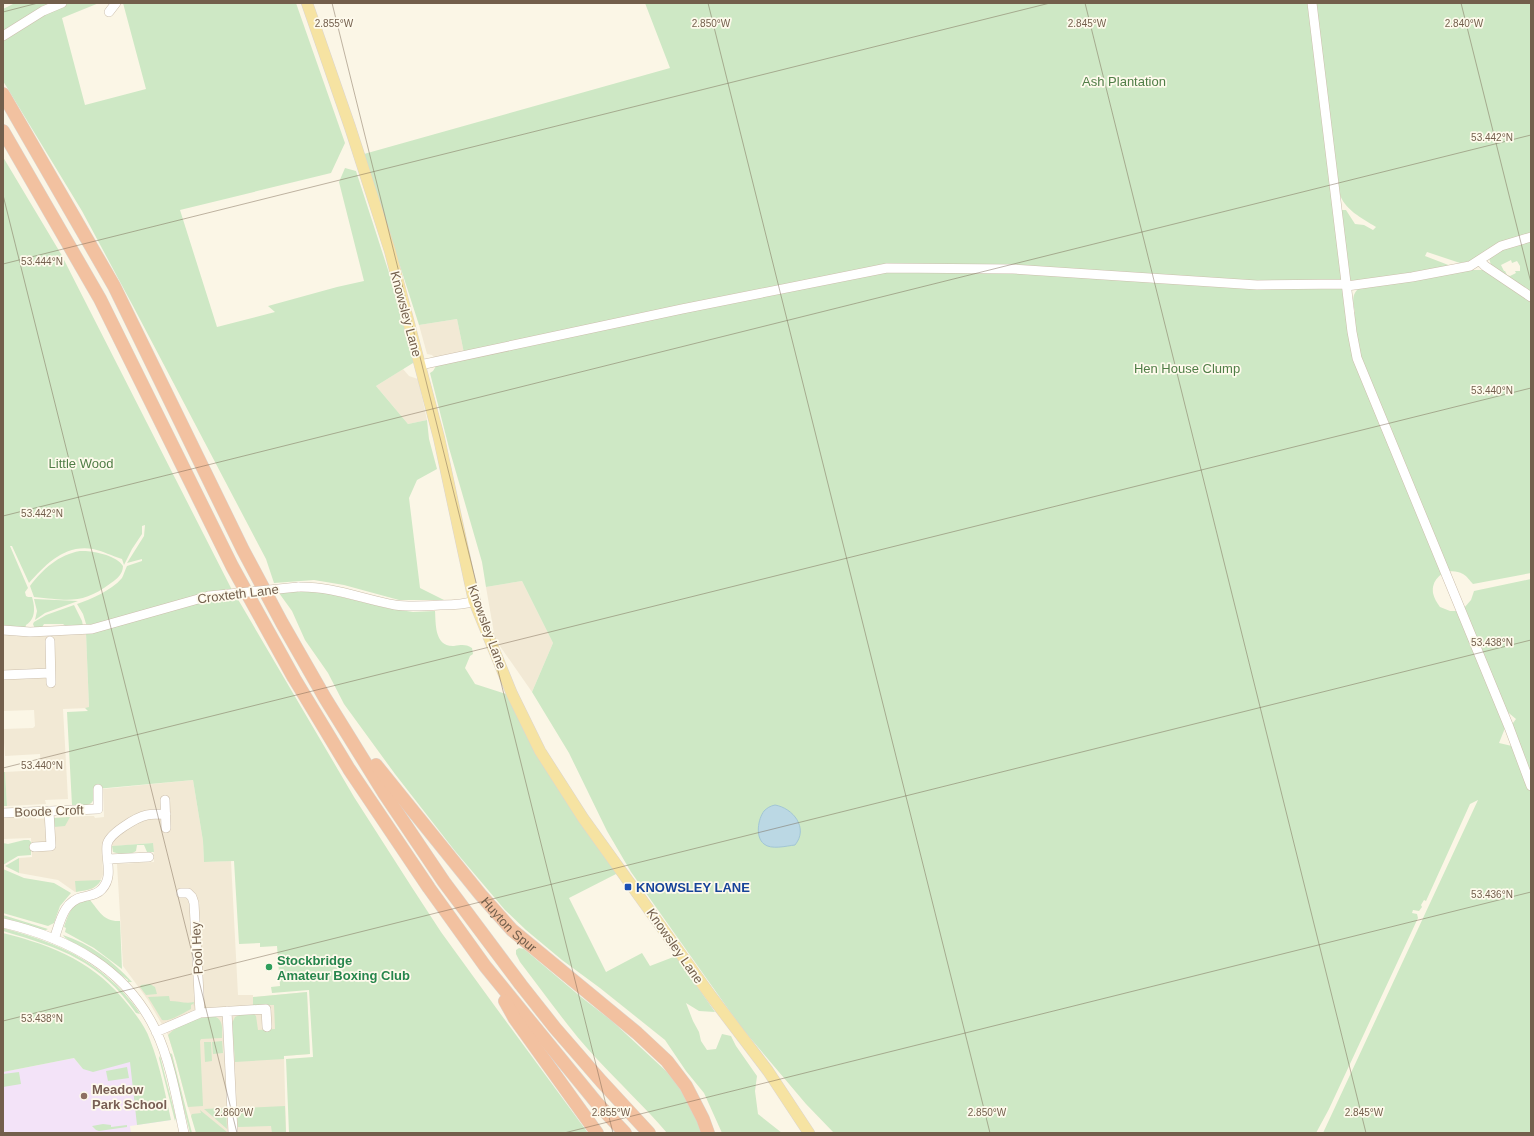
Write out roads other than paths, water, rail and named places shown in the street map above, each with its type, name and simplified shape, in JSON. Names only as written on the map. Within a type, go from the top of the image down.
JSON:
[{"type":"highway","points":[[3,94],[114,286],[243,550],[282,623],[325,698],[412,835],[481,932],[555,1028],[649,1133]]},
{"type":"highway","points":[[3,131],[100,299],[232,566],[294,678],[349,769],[429,888],[485,966],[596,1102],[625,1133]]},
{"type":"highway","name":"Huyton Spur","points":[[325,698],[385,778],[480,894],[512,930],[637,1033],[667,1061],[686,1086],[703,1119],[708,1133]]},
{"type":"highway","points":[[485,966],[516,1019],[597,1133]]},
{"type":"main road","name":"Knowsley Lane","points":[[307,3],[350,127],[390,251],[439,438],[474,601],[512,694],[540,751],[583,818],[711,996],[768,1072],[809,1133]]},
{"type":"street","points":[[3,36],[43,11],[62,3]]},
{"type":"street","points":[[109,12],[116,3]]},
{"type":"street","points":[[1312,3],[1355,349],[1361,369],[1506,720],[1531,786]]},
{"type":"street","points":[[420,365],[690,307],[887,268],[1013,269],[1257,285],[1347,285],[1412,277],[1470,266],[1502,246],[1531,237]]},
{"type":"street","points":[[1480,261],[1485,266],[1531,297]]},
{"type":"street","name":"Croxteth Lane","points":[[3,630],[38,632],[92,629],[209,596],[298,587],[319,587],[395,605],[409,606],[460,604],[474,601]]},
{"type":"street","points":[[50,641],[51,682]]},
{"type":"street","points":[[3,675],[50,673]]},
{"type":"street","name":"Boode Croft","points":[[3,813],[98,809],[98,789]]},
{"type":"street","points":[[165,800],[166,828]]},
{"type":"street","points":[[34,847],[51,846],[49,811]]},
{"type":"street","points":[[54,939],[65,909],[69,903],[99,892],[106,884],[108,875],[107,844],[109,838],[143,816],[166,814]]},
{"type":"street","points":[[108,859],[143,854]]},
{"type":"street","name":"Pool Hey","points":[[181,893],[188,893],[194,902],[200,1012]]},
{"type":"street","points":[[3,923],[54,939],[85,954],[113,974],[135,998],[156,1032],[166,1062],[184,1133]]},
{"type":"street","points":[[156,1032],[200,1012],[266,1009],[267,1027]]},
{"type":"street","points":[[227,1011],[233,1133]]},
{"type":"water","points":[[775,805],[788,810],[793,814],[800,826],[799,839],[795,845],[771,847],[764,844],[759,837],[758,828],[762,814],[765,810]]},
{"type":"place","name":"KNOWSLEY LANE","points":[[628,887]]},
{"type":"place","name":"Stockbridge Amateur Boxing Club","points":[[269,967]]},
{"type":"place","name":"Meadow Park School","points":[[84,1096]]},
{"type":"park label","name":"Ash Plantation","points":[[1124,81]]},
{"type":"park label","name":"Hen House Clump","points":[[1187,368]]},
{"type":"park label","name":"Little Wood","points":[[81,463]]}]
